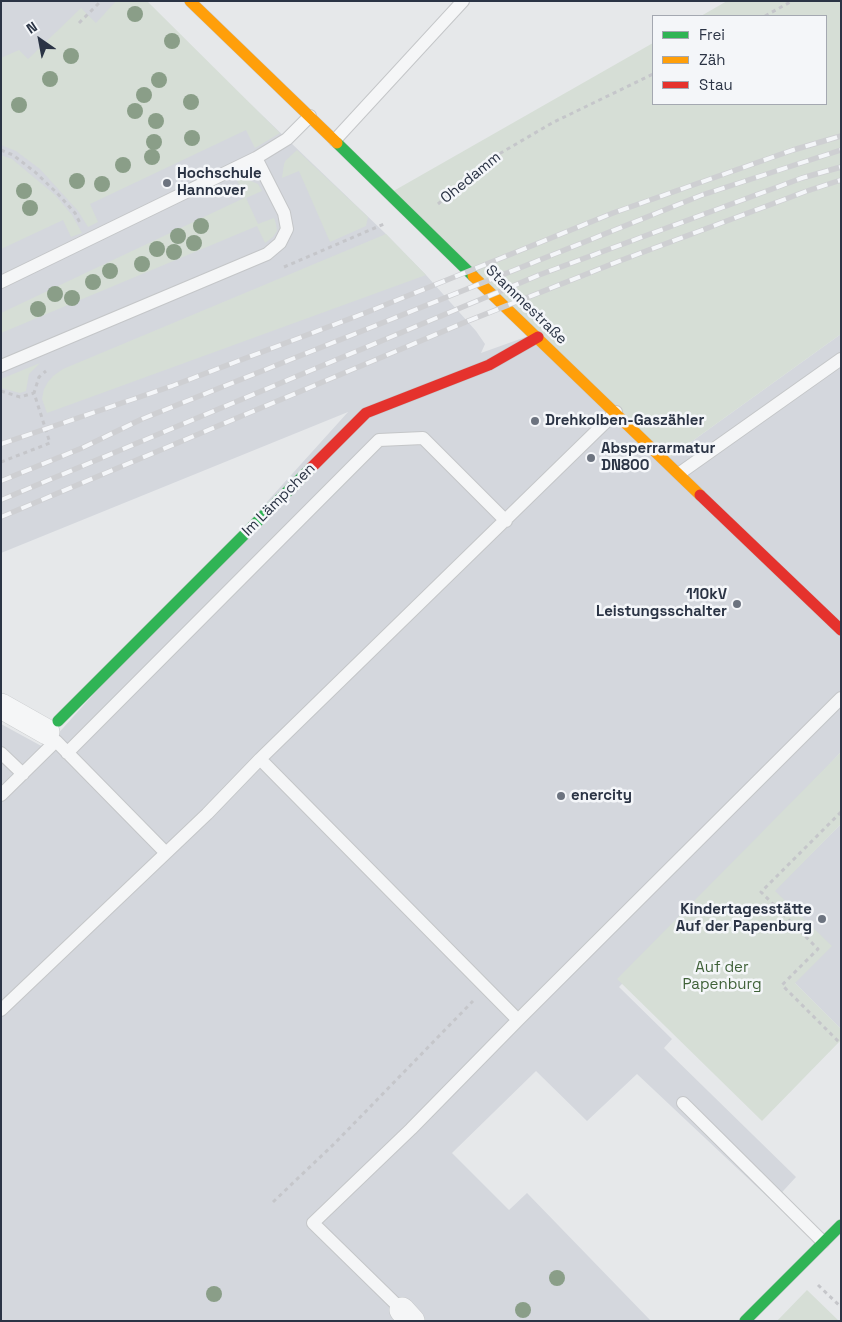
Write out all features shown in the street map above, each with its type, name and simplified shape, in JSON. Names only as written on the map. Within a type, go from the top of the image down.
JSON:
[{"type":"street","name":"Stammestraße","points":[[190,1],[841,630]]},
{"type":"street","name":"Im Lämpchen","points":[[54,732],[366,413],[489,365],[538,337]]},
{"type":"street","points":[[1,706],[54,732]]},
{"type":"street","points":[[744,1321],[841,1225]]},
{"type":"lane","points":[[335,140],[463,1]]},
{"type":"lane","points":[[1,282],[256,158],[287,139],[310,116]]},
{"type":"lane","points":[[1,366],[267,254],[280,243],[287,229],[284,213],[256,158]]},
{"type":"lane","points":[[680,473],[841,359]]},
{"type":"lane","points":[[1,1010],[166,853],[616,412]]},
{"type":"lane","points":[[67,753],[379,440],[423,438],[506,521]]},
{"type":"lane","points":[[407,1316],[313,1223],[411,1129],[841,698]]},
{"type":"lane","points":[[1,795],[23,774],[54,732],[67,753],[166,853]]},
{"type":"lane","points":[[1,752],[23,774]]},
{"type":"lane","points":[[260,759],[518,1020]]},
{"type":"lane","points":[[683,1103],[823,1242]]},
{"type":"path","points":[[80,24],[102,1]]},
{"type":"path","points":[[767,15],[790,2]]},
{"type":"path","name":"Ohedamm","points":[[418,222],[487,161],[552,123],[652,74]]},
{"type":"path","points":[[1,150],[13,155],[35,172],[57,193],[75,213],[90,240]]},
{"type":"path","points":[[1,462],[50,443],[34,393],[39,377],[48,369]]},
{"type":"path","points":[[1,391],[20,397],[34,393]]},
{"type":"path","points":[[841,812],[761,892],[818,949],[782,985],[841,1044]]},
{"type":"path","points":[[273,1202],[335,1143],[486,988]]},
{"type":"shaded area","points":[[1,1],[143,1],[386,234],[426,275],[476,331],[485,344],[481,353],[534,334],[666,460],[841,334],[841,752],[619,987],[672,1039],[664,1048],[796,1177],[773,1202],[637,1074],[587,1121],[536,1071],[452,1153],[509,1210],[527,1193],[651,1321],[1,1321],[1,724],[45,748],[348,412],[1,553]]},
{"type":"shaded area","name":"Kindertagesstätte Auf der Papenburg","points":[[841,824],[841,1029],[795,983],[774,891]]},
{"type":"green space","points":[[116,1],[147,1],[280,133],[255,148],[246,130],[90,204],[98,222],[88,227],[78,211],[40,169],[16,151],[1,145],[1,58],[19,50],[28,59],[81,8],[96,23]]},
{"type":"green space","points":[[727,1],[841,1],[841,334],[666,460],[390,193],[652,44],[652,105],[827,105],[827,15],[703,15]]},
{"type":"green space","points":[[297,150],[368,217],[366,226],[330,242],[299,171],[282,178],[286,160]]},
{"type":"green space","points":[[1,155],[12,159],[55,195],[72,215],[82,233],[71,237],[63,220],[1,249]]},
{"type":"green space","points":[[246,179],[258,184],[262,191],[246,198],[258,224],[274,218],[276,224],[277,231],[265,243],[257,226],[1,333],[1,313],[244,198],[237,180]]},
{"type":"green space","points":[[386,234],[426,275],[47,413],[42,399],[44,389],[53,376],[63,369]]},
{"type":"green space","points":[[40,363],[29,374],[26,391],[20,393],[1,388],[1,379]]},
{"type":"green space","name":"Auf der Papenburg","points":[[841,752],[841,824],[775,891],[832,946],[795,983],[841,1029],[841,1040],[762,1121],[617,979]]},
{"type":"green space","points":[[807,1290],[839,1321],[777,1321]]},
{"type":"railway","points":[[1,444],[172,386],[365,313],[613,213],[793,150],[841,136]]},
{"type":"railway","points":[[1,481],[82,448],[142,419],[702,195],[841,150]]},
{"type":"railway","points":[[1,500],[539,275],[802,178],[841,167]]},
{"type":"railway","points":[[1,517],[468,321],[622,260],[841,180]]},
{"type":"traffic: fast","points":[[337,143],[473,276]]},
{"type":"traffic: fast","points":[[58,721],[311,468]]},
{"type":"traffic: fast","points":[[745,1321],[841,1225]]},
{"type":"traffic: slow","points":[[190,1],[337,143]]},
{"type":"traffic: slow","points":[[473,276],[700,495]]},
{"type":"traffic: jam","points":[[311,468],[366,413],[489,365],[538,337]]},
{"type":"traffic: jam","points":[[700,495],[841,630]]},
{"type":"place","name":"Hochschule Hannover","points":[[167,183]]},
{"type":"place","name":"Drehkolben-Gaszähler","points":[[535,421]]},
{"type":"place","name":"Absperrarmatur DN800","points":[[591,458]]},
{"type":"place","name":"110kV Leistungsschalter","points":[[737,604]]},
{"type":"place","name":"enercity","points":[[561,796]]},
{"type":"place","name":"Kindertagesstätte Auf der Papenburg","points":[[822,919]]}]
